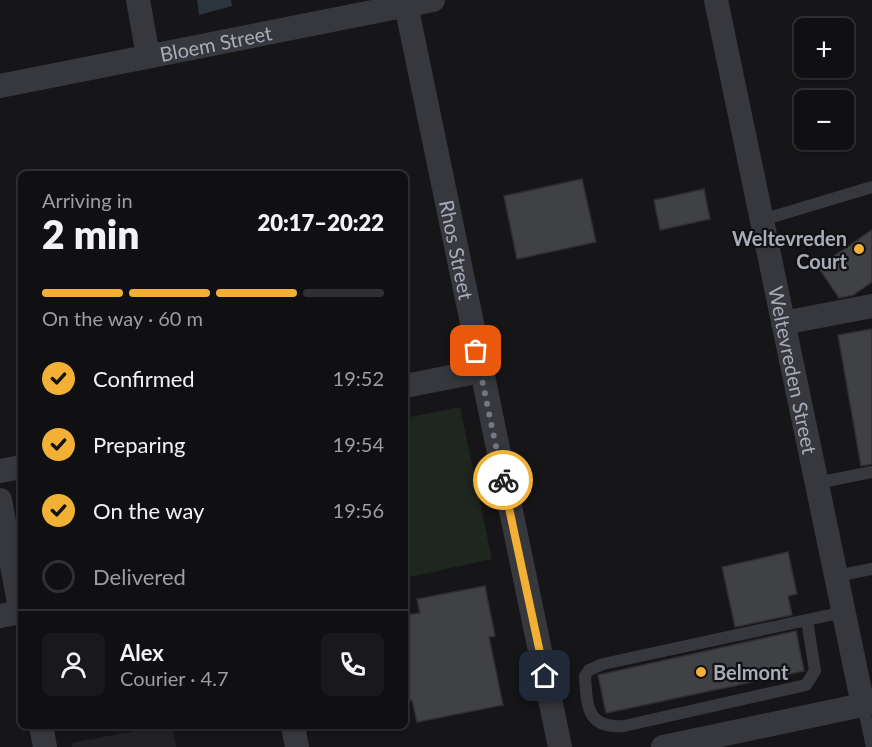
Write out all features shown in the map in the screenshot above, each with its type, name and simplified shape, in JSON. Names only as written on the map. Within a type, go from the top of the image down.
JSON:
[{"type":"street","points":[[138,0],[148,56]]},
{"type":"street","name":"Bloem Street","points":[[0,86],[405,3],[433,0]]},
{"type":"street","name":"Weltevreden Street","points":[[716,0],[836,576],[867,704]]},
{"type":"street","name":"Rhos Street","points":[[405,3],[560,747]]},
{"type":"street","points":[[783,323],[872,306]]},
{"type":"street","points":[[408,385],[481,371]]},
{"type":"street","points":[[0,471],[18,468]]},
{"type":"street","points":[[0,500],[18,597]]},
{"type":"street","points":[[0,616],[18,613]]},
{"type":"street","points":[[663,747],[867,704]]},
{"type":"street","points":[[42,729],[45,747]]},
{"type":"street","points":[[294,729],[297,747]]},
{"type":"lane","points":[[762,219],[872,187]]},
{"type":"lane","points":[[817,483],[872,472]]},
{"type":"lane","points":[[836,576],[872,569]]},
{"type":"lane","points":[[807,620],[815,671],[806,685],[624,726],[603,726],[597,722],[592,713],[585,676],[593,667],[807,620],[844,612]]},
{"type":"lane","points":[[867,704],[872,747]]},
{"type":"shaded area","points":[[197,0],[231,0],[232,6],[199,15]]},
{"type":"shaded area","points":[[460,407],[492,559],[408,577],[408,417]]},
{"type":"shaded area","points":[[146,729],[173,729],[176,747],[72,747],[71,743]]},
{"type":"building","points":[[582,179],[596,242],[517,259],[504,196]]},
{"type":"building","points":[[704,189],[710,219],[660,230],[654,200]]},
{"type":"building","name":"Weltevreden Court","points":[[872,230],[872,282],[853,295],[839,298],[818,267]]},
{"type":"building","points":[[872,329],[872,464],[861,466],[838,335]]},
{"type":"building","points":[[788,552],[797,594],[788,596],[792,615],[735,627],[722,567]]},
{"type":"building","points":[[485,586],[495,636],[489,637],[503,705],[417,722],[412,700],[408,701],[408,615],[420,613],[417,599]]},
{"type":"building","name":"Belmont","points":[[796,631],[804,671],[606,713],[598,675]]},
{"type":"way so far","points":[[476,351],[503,480]]},
{"type":"place","name":"Weltevreden Court","points":[[859,249]]},
{"type":"place","name":"Belmont","points":[[701,672]]},
{"type":"route","points":[[503,480],[545,676]]}]
